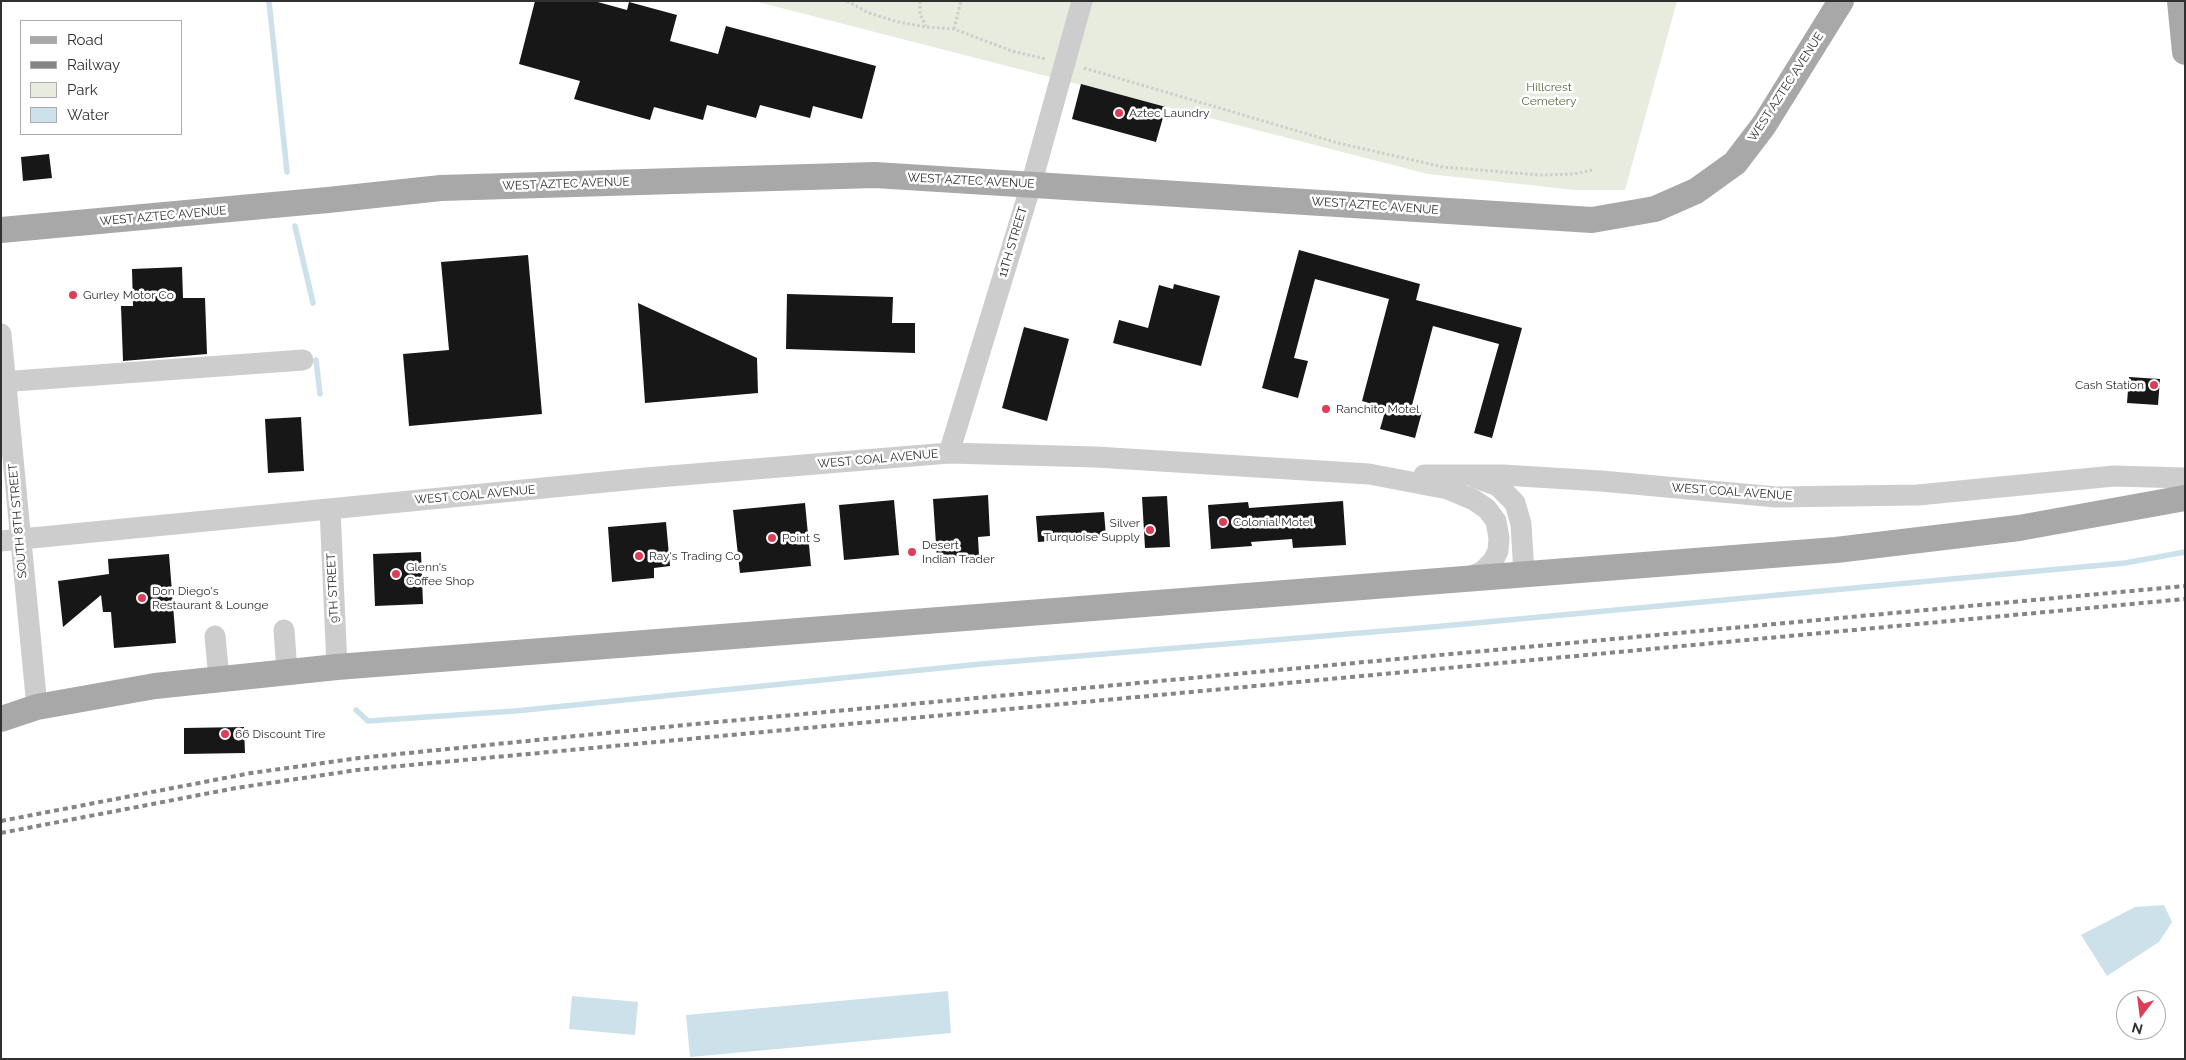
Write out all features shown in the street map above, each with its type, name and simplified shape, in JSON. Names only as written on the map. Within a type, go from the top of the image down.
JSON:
[{"type":"main road","name":"WEST AZTEC AVENUE","points":[[1,230],[441,188],[875,175],[1592,220],[1655,209],[1696,191],[1735,163],[1764,126],[1841,1]]},
{"type":"main road","points":[[2180,1],[2185,52]]},
{"type":"main road","points":[[1,719],[36,707],[154,686],[287,672],[1836,550],[2019,528],[2185,498]]},
{"type":"street","name":"11TH STREET","points":[[949,453],[1031,185],[1082,1]]},
{"type":"street","name":"SOUTH 8TH STREET","points":[[1,334],[11,540],[36,707]]},
{"type":"street","points":[[3,382],[303,360]]},
{"type":"street","name":"WEST COAL AVENUE","points":[[11,540],[646,478],[949,453],[1096,457],[1368,474],[1466,475],[1601,481],[1776,497],[1918,495],[2114,476],[2185,478]]},
{"type":"street","points":[[1368,474],[1448,489],[1474,500],[1487,509],[1496,522],[1499,538],[1498,551],[1493,561],[1483,571],[1464,579]]},
{"type":"street","points":[[1466,475],[1498,486],[1515,503],[1521,524],[1524,574]]},
{"type":"street","name":"9TH STREET","points":[[330,509],[337,667]]},
{"type":"street","points":[[284,630],[287,672]]},
{"type":"street","points":[[215,636],[219,679]]},
{"type":"path","points":[[847,1],[868,13],[926,27],[954,29],[1012,51],[1066,63],[1338,144],[1443,167],[1540,174],[1574,174],[1592,170]]},
{"type":"path","points":[[920,1],[920,14],[926,27]]},
{"type":"path","points":[[954,29],[961,1]]},
{"type":"green space","name":"Hillcrest Cemetery","points":[[754,1],[1677,1],[1625,190],[1575,190],[1428,174]]},
{"type":"water","points":[[2164,905],[2172,922],[2159,942],[2107,976],[2081,935],[2135,907]]},
{"type":"water","points":[[948,991],[951,1033],[690,1057],[686,1015]]},
{"type":"water","points":[[572,996],[638,1002],[635,1035],[569,1029]]},
{"type":"building","points":[[535,1],[594,1],[627,10],[629,2],[677,15],[670,41],[718,54],[726,26],[876,66],[862,119],[813,106],[810,118],[760,105],[756,118],[707,105],[703,120],[654,107],[650,120],[574,99],[580,81],[519,64]]},
{"type":"building","name":"Aztec Laundry","points":[[1081,84],[1166,107],[1156,142],[1072,119]]},
{"type":"building","points":[[49,154],[52,178],[23,181],[21,157]]},
{"type":"building","points":[[1299,250],[1420,284],[1416,300],[1522,328],[1492,438],[1474,433],[1499,344],[1433,326],[1411,409],[1422,412],[1415,438],[1380,429],[1386,408],[1362,401],[1389,299],[1315,279],[1294,358],[1308,361],[1298,398],[1262,388]]},
{"type":"building","points":[[528,255],[542,414],[409,426],[403,354],[449,350],[441,262]]},
{"type":"building","points":[[182,267],[183,298],[205,298],[207,354],[123,361],[121,306],[133,306],[132,269]]},
{"type":"building","points":[[1174,284],[1220,296],[1201,366],[1113,343],[1119,320],[1148,328],[1159,285],[1173,289]]},
{"type":"building","points":[[787,294],[893,297],[892,323],[915,323],[915,353],[786,349]]},
{"type":"building","points":[[638,303],[757,358],[758,393],[645,403]]},
{"type":"building","points":[[1024,327],[1069,339],[1047,421],[1002,408]]},
{"type":"building","points":[[2129,377],[2160,379],[2158,405],[2127,403]]},
{"type":"building","points":[[301,417],[304,471],[268,473],[265,419]]},
{"type":"building","points":[[988,495],[990,536],[978,537],[979,556],[937,559],[933,499]]},
{"type":"building","points":[[1167,496],[1170,547],[1145,548],[1142,497]]},
{"type":"building","points":[[894,500],[899,555],[844,560],[839,505]]},
{"type":"building","points":[[1343,501],[1346,545],[1293,548],[1292,539],[1251,542],[1252,546],[1211,549],[1208,505],[1248,502],[1249,508]]},
{"type":"building","name":"Point S","points":[[805,503],[811,566],[740,573],[733,510]]},
{"type":"building","points":[[1104,512],[1106,537],[1038,542],[1036,516]]},
{"type":"building","points":[[666,522],[670,566],[654,568],[654,578],[612,582],[608,527]]},
{"type":"building","points":[[421,552],[423,604],[375,606],[373,554]]},
{"type":"building","name":"Don Diego's Restaurant & Lounge","points":[[169,554],[176,643],[114,648],[111,612],[103,612],[101,595],[63,627],[58,581],[109,574],[108,559]]},
{"type":"building","points":[[244,727],[245,753],[184,754],[184,728]]},
{"type":"waterway","points":[[269,1],[287,172]]},
{"type":"waterway","points":[[295,226],[313,303]]},
{"type":"waterway","points":[[316,360],[320,394]]},
{"type":"waterway","points":[[356,710],[368,721],[515,711],[981,664],[1421,628],[2125,563],[2185,552]]},
{"type":"railway","points":[[1,821],[251,773],[359,758],[685,725],[2185,586]]},
{"type":"railway","points":[[1,833],[236,788],[357,770],[2185,599]]},
{"type":"place","name":"Aztec Laundry","points":[[1119,113]]},
{"type":"place","name":"Gurley Motor Co","points":[[73,295]]},
{"type":"place","name":"Cash Station","points":[[2154,385]]},
{"type":"place","name":"Ranchito Motel","points":[[1326,409]]},
{"type":"place","name":"Colonial Motel","points":[[1223,522]]},
{"type":"place","name":"Silver Turquoise Supply","points":[[1150,530]]},
{"type":"place","name":"Point S","points":[[772,538]]},
{"type":"place","name":"Desert Indian Trader","points":[[912,552]]},
{"type":"place","name":"Ray's Trading Co","points":[[639,556]]},
{"type":"place","name":"Glenn's Coffee Shop","points":[[396,574]]},
{"type":"place","name":"Don Diego's Restaurant & Lounge","points":[[142,598]]},
{"type":"place","name":"66 Discount Tire","points":[[225,734]]}]
